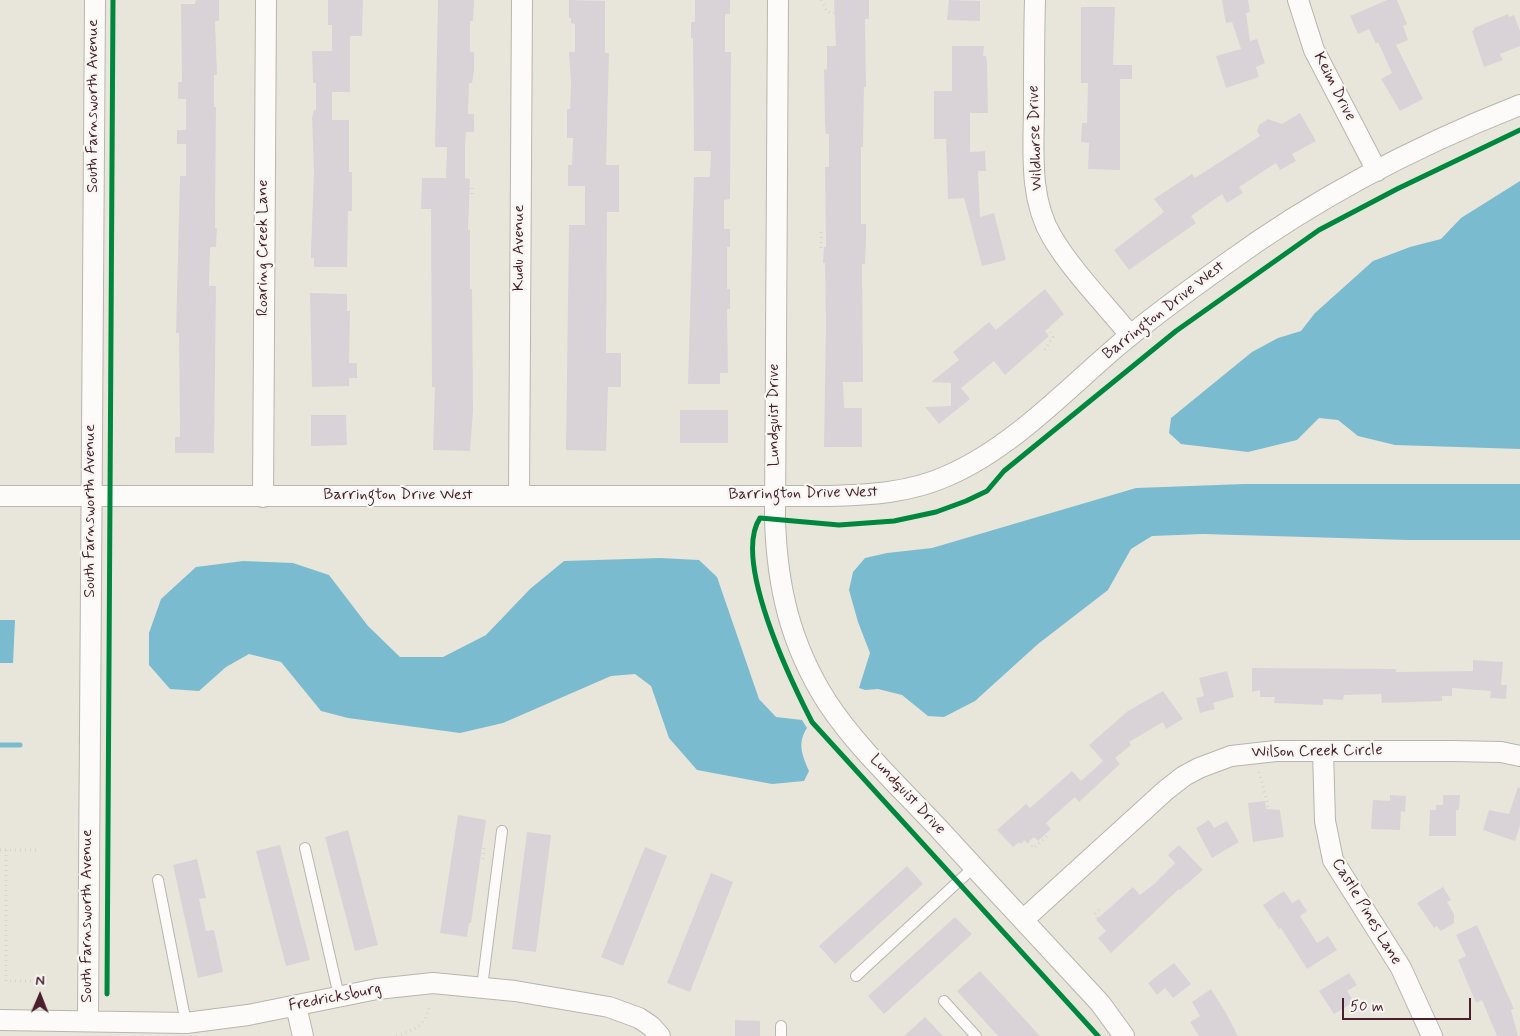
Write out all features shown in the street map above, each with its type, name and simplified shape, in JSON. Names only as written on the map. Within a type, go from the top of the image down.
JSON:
[{"type":"street","name":"South Farnsworth Avenue","points":[[88,1021],[95,0]]},
{"type":"street","name":"Roaring Creek Lane","points":[[263,497],[266,0]]},
{"type":"street","name":"Kudu Avenue","points":[[519,496],[522,0]]},
{"type":"street","name":"Lundquist Drive","points":[[778,0],[775,496],[777,564],[790,622],[811,673],[828,703],[860,744],[1100,1003],[1124,1036]]},
{"type":"street","name":"Wildhorse Drive","points":[[1035,0],[1034,153],[1035,183],[1041,212],[1051,236],[1069,261],[1130,335]]},
{"type":"street","name":"Keim Drive","points":[[1298,0],[1314,50],[1377,171]]},
{"type":"street","name":"Barrington Drive West","points":[[0,496],[775,496],[868,495],[911,488],[954,473],[997,450],[1130,335],[1264,238],[1377,171],[1439,140],[1520,106]]},
{"type":"street","name":"Wilson Creek Circle","points":[[1023,920],[1166,790],[1198,768],[1224,758],[1248,753],[1324,751],[1482,751],[1520,756]]},
{"type":"street","name":"Castle Pines Lane","points":[[1324,751],[1325,821],[1333,860],[1401,968],[1432,1036]]},
{"type":"street","name":"Fredricksburg","points":[[0,1020],[186,1023],[248,1015],[339,996],[434,983],[482,987],[609,1007],[639,1018],[651,1026],[660,1036]]},
{"type":"street","points":[[296,1006],[303,1036]]},
{"type":"lane","points":[[482,987],[502,831]]},
{"type":"lane","points":[[305,848],[339,996]]},
{"type":"lane","points":[[856,976],[974,867]]},
{"type":"lane","points":[[158,880],[186,1023]]},
{"type":"lane","points":[[944,1001],[976,1036]]},
{"type":"path","points":[[821,0],[827,12],[834,14]]},
{"type":"path","points":[[463,195],[472,195],[472,185]]},
{"type":"path","points":[[821,232],[821,250],[824,250]]},
{"type":"path","points":[[1045,350],[1053,337],[1047,326]]},
{"type":"path","points":[[1260,772],[1269,809]]},
{"type":"path","points":[[1028,842],[1034,848],[1047,836]]},
{"type":"path","points":[[483,859],[484,847]]},
{"type":"path","points":[[0,850],[37,850]]},
{"type":"path","points":[[6,850],[6,981],[35,981]]},
{"type":"path","points":[[1098,918],[1095,914],[1100,910]]},
{"type":"path","points":[[396,1036],[415,1029],[423,1023],[430,1004]]},
{"type":"water","points":[[1520,181],[1520,449],[1395,445],[1358,436],[1338,420],[1319,418],[1297,440],[1248,452],[1181,444],[1169,433],[1171,418],[1252,352],[1278,338],[1301,331],[1315,313],[1373,261],[1410,247],[1441,239],[1461,218]]},
{"type":"water","points":[[1244,484],[1520,484],[1520,540],[1408,540],[1203,534],[1152,536],[1131,549],[1108,590],[1038,644],[975,701],[944,717],[928,716],[902,695],[878,689],[865,690],[859,688],[870,653],[858,622],[849,590],[853,572],[865,558],[887,553],[932,548],[1136,488]]},
{"type":"water","points":[[660,558],[699,560],[717,577],[759,699],[776,717],[802,720],[807,728],[801,744],[809,771],[804,781],[772,784],[697,770],[669,738],[651,686],[635,674],[611,676],[503,723],[460,733],[348,718],[321,711],[281,662],[249,654],[226,667],[199,691],[170,689],[149,665],[149,633],[161,599],[196,567],[243,561],[293,563],[329,575],[368,626],[400,657],[443,657],[486,635],[530,589],[564,561]]},
{"type":"water","points":[[0,620],[15,620],[13,663],[0,663]]},
{"type":"building","points":[[196,0],[219,0],[219,21],[215,21],[217,75],[214,75],[214,107],[216,107],[215,228],[217,228],[216,247],[210,247],[209,286],[216,286],[214,453],[175,453],[175,437],[180,437],[179,333],[176,333],[180,176],[186,176],[186,144],[177,144],[177,130],[186,130],[186,99],[178,99],[178,82],[182,82],[181,4],[195,4]]},
{"type":"building","points":[[328,0],[363,0],[362,36],[350,36],[350,92],[332,92],[332,120],[349,120],[349,172],[352,172],[352,211],[348,211],[347,267],[314,267],[314,258],[311,258],[314,170],[312,118],[314,110],[316,110],[316,83],[313,83],[312,51],[332,51],[332,25],[328,25]]},
{"type":"building","points":[[438,0],[474,0],[473,21],[470,21],[470,52],[474,52],[474,70],[472,83],[469,83],[468,114],[474,114],[474,132],[466,132],[465,147],[465,178],[470,179],[468,230],[470,230],[470,289],[472,289],[473,411],[470,451],[433,450],[435,387],[432,387],[431,209],[421,209],[422,178],[446,178],[447,147],[435,147]]},
{"type":"building","points":[[569,0],[605,1],[605,53],[609,53],[606,165],[619,165],[619,212],[607,212],[606,353],[621,353],[621,387],[608,387],[606,451],[566,450],[569,225],[585,225],[585,186],[568,186],[568,165],[572,165],[573,138],[567,138],[567,109],[570,109],[571,83],[569,52],[575,52],[575,24],[571,23],[571,18],[569,18]]},
{"type":"building","points":[[695,0],[730,0],[730,14],[725,14],[725,52],[731,52],[730,199],[724,200],[724,229],[730,229],[730,247],[727,247],[727,289],[730,289],[730,309],[727,309],[728,373],[720,373],[720,384],[688,384],[694,177],[710,177],[711,151],[694,151],[693,38],[691,38],[691,22],[695,22]]},
{"type":"building","points":[[834,0],[869,0],[869,19],[865,19],[866,87],[864,87],[863,147],[861,147],[861,224],[866,224],[865,264],[862,264],[863,382],[843,382],[844,408],[862,408],[862,447],[824,447],[826,322],[825,263],[823,263],[824,247],[826,247],[825,167],[829,167],[829,134],[826,134],[825,124],[824,69],[827,70],[827,46],[836,46]]},
{"type":"building","points":[[949,0],[980,1],[980,21],[947,20]]},
{"type":"building","points":[[1222,0],[1248,0],[1250,12],[1246,13],[1250,41],[1257,39],[1265,63],[1256,67],[1259,77],[1226,88],[1216,56],[1241,49],[1232,22],[1226,23]]},
{"type":"building","points":[[1387,0],[1397,0],[1407,24],[1403,26],[1408,40],[1396,45],[1423,99],[1400,111],[1381,79],[1392,73],[1378,42],[1376,44],[1369,29],[1358,34],[1350,16]]},
{"type":"building","points":[[1081,7],[1115,7],[1113,65],[1132,65],[1132,79],[1120,79],[1120,170],[1088,169],[1089,143],[1081,142],[1082,123],[1087,123],[1088,83],[1081,83]]},
{"type":"building","points":[[1508,14],[1509,17],[1514,15],[1520,31],[1520,46],[1500,54],[1503,60],[1484,67],[1472,31],[1474,28]]},
{"type":"building","points":[[952,46],[984,46],[983,56],[986,56],[987,63],[988,113],[970,113],[970,152],[985,151],[986,171],[978,171],[980,217],[994,213],[1006,260],[982,266],[964,198],[948,199],[946,139],[934,139],[934,91],[952,91]]},
{"type":"building","points":[[1300,113],[1316,141],[1292,154],[1296,161],[1280,170],[1276,163],[1239,187],[1243,193],[1227,203],[1222,194],[1191,216],[1196,223],[1129,270],[1114,250],[1164,212],[1154,199],[1192,174],[1195,178],[1260,136],[1257,131],[1259,125],[1268,119],[1282,124]]},
{"type":"building","points":[[1045,289],[1064,314],[1045,331],[1049,336],[1005,375],[994,361],[961,388],[970,399],[939,424],[925,407],[951,406],[951,383],[931,382],[959,360],[953,352],[989,322],[996,330]]},
{"type":"building","points":[[310,293],[347,294],[347,311],[350,311],[349,363],[357,363],[357,378],[349,378],[349,386],[312,387]]},
{"type":"building","points":[[680,410],[728,410],[728,443],[680,443]]},
{"type":"building","points":[[311,415],[346,415],[347,445],[311,446]]},
{"type":"building","points":[[1473,660],[1503,662],[1501,685],[1507,685],[1506,699],[1490,698],[1491,691],[1452,688],[1452,696],[1442,696],[1442,701],[1382,703],[1381,694],[1344,695],[1343,700],[1323,699],[1323,705],[1274,703],[1275,697],[1260,697],[1260,690],[1252,692],[1252,668],[1396,669],[1396,672],[1473,671]]},
{"type":"building","points":[[1227,671],[1234,697],[1213,703],[1215,709],[1200,713],[1196,698],[1204,696],[1199,678]]},
{"type":"building","points":[[1163,691],[1183,719],[1166,729],[1163,722],[1129,742],[1131,745],[1115,758],[1120,764],[1079,802],[1075,797],[1046,823],[1051,829],[1038,841],[1034,837],[1027,843],[1024,840],[1021,844],[1019,842],[1013,847],[997,830],[1026,804],[1030,808],[1072,771],[1081,781],[1103,761],[1089,745],[1128,711]]},
{"type":"building","points":[[1518,787],[1520,788],[1520,826],[1515,841],[1483,830],[1489,810],[1509,814]]},
{"type":"building","points":[[1390,795],[1406,796],[1405,812],[1401,811],[1400,830],[1371,829],[1373,800],[1390,801]]},
{"type":"building","points":[[1443,795],[1460,795],[1459,810],[1456,810],[1456,836],[1429,836],[1430,810],[1436,810],[1436,805],[1443,805]]},
{"type":"building","points":[[1265,801],[1266,809],[1280,810],[1284,837],[1253,842],[1248,803]]},
{"type":"building","points":[[458,815],[486,820],[471,923],[469,923],[467,937],[440,933]]},
{"type":"building","points":[[1209,820],[1214,828],[1227,821],[1239,842],[1212,858],[1196,828]]},
{"type":"building","points":[[348,830],[378,945],[355,951],[325,837]]},
{"type":"building","points":[[527,832],[551,835],[536,952],[512,949]]},
{"type":"building","points":[[280,845],[310,960],[286,966],[256,851]]},
{"type":"building","points":[[1179,845],[1203,870],[1179,889],[1111,953],[1098,938],[1106,931],[1096,920],[1133,887],[1140,895],[1152,886],[1175,863],[1168,855]]},
{"type":"building","points":[[645,847],[667,856],[623,966],[601,957]]},
{"type":"building","points":[[197,859],[206,898],[199,899],[206,931],[214,930],[223,972],[198,978],[173,865]]},
{"type":"building","points":[[907,866],[923,884],[835,964],[819,946]]},
{"type":"building","points":[[711,873],[733,882],[690,992],[667,983]]},
{"type":"building","points":[[1443,887],[1451,900],[1447,902],[1454,914],[1454,923],[1441,931],[1437,926],[1434,928],[1417,903]]},
{"type":"building","points":[[1284,891],[1292,903],[1299,899],[1307,911],[1300,916],[1317,943],[1328,936],[1337,950],[1307,969],[1281,928],[1279,929],[1263,905]]},
{"type":"building","points":[[955,917],[972,934],[884,1014],[868,996]]},
{"type":"building","points":[[1477,925],[1514,1009],[1511,1010],[1518,1036],[1497,1036],[1482,1000],[1476,1003],[1458,960],[1466,956],[1456,935]]},
{"type":"building","points":[[1174,963],[1191,984],[1173,998],[1165,988],[1157,995],[1148,983]]},
{"type":"building","points":[[980,971],[1040,1036],[998,1036],[957,991]]},
{"type":"building","points":[[1349,973],[1357,985],[1347,991],[1354,1002],[1334,1014],[1319,991]]},
{"type":"building","points":[[1211,989],[1238,1036],[1199,1036],[1190,1022],[1200,1016],[1192,1002]]},
{"type":"building","points":[[925,1017],[943,1036],[904,1036]]},
{"type":"building","points":[[735,1020],[760,1021],[760,1036],[735,1036]]},
{"type":"waterway","points":[[0,745],[20,745]]},
{"type":"cycle path","points":[[107,994],[113,0]]},
{"type":"cycle path","points":[[1098,1036],[812,722],[779,651],[759,590],[753,562],[753,537],[760,518],[839,525],[894,521],[936,512],[987,491],[1004,471],[1176,331],[1319,230],[1397,189],[1520,130]]}]
